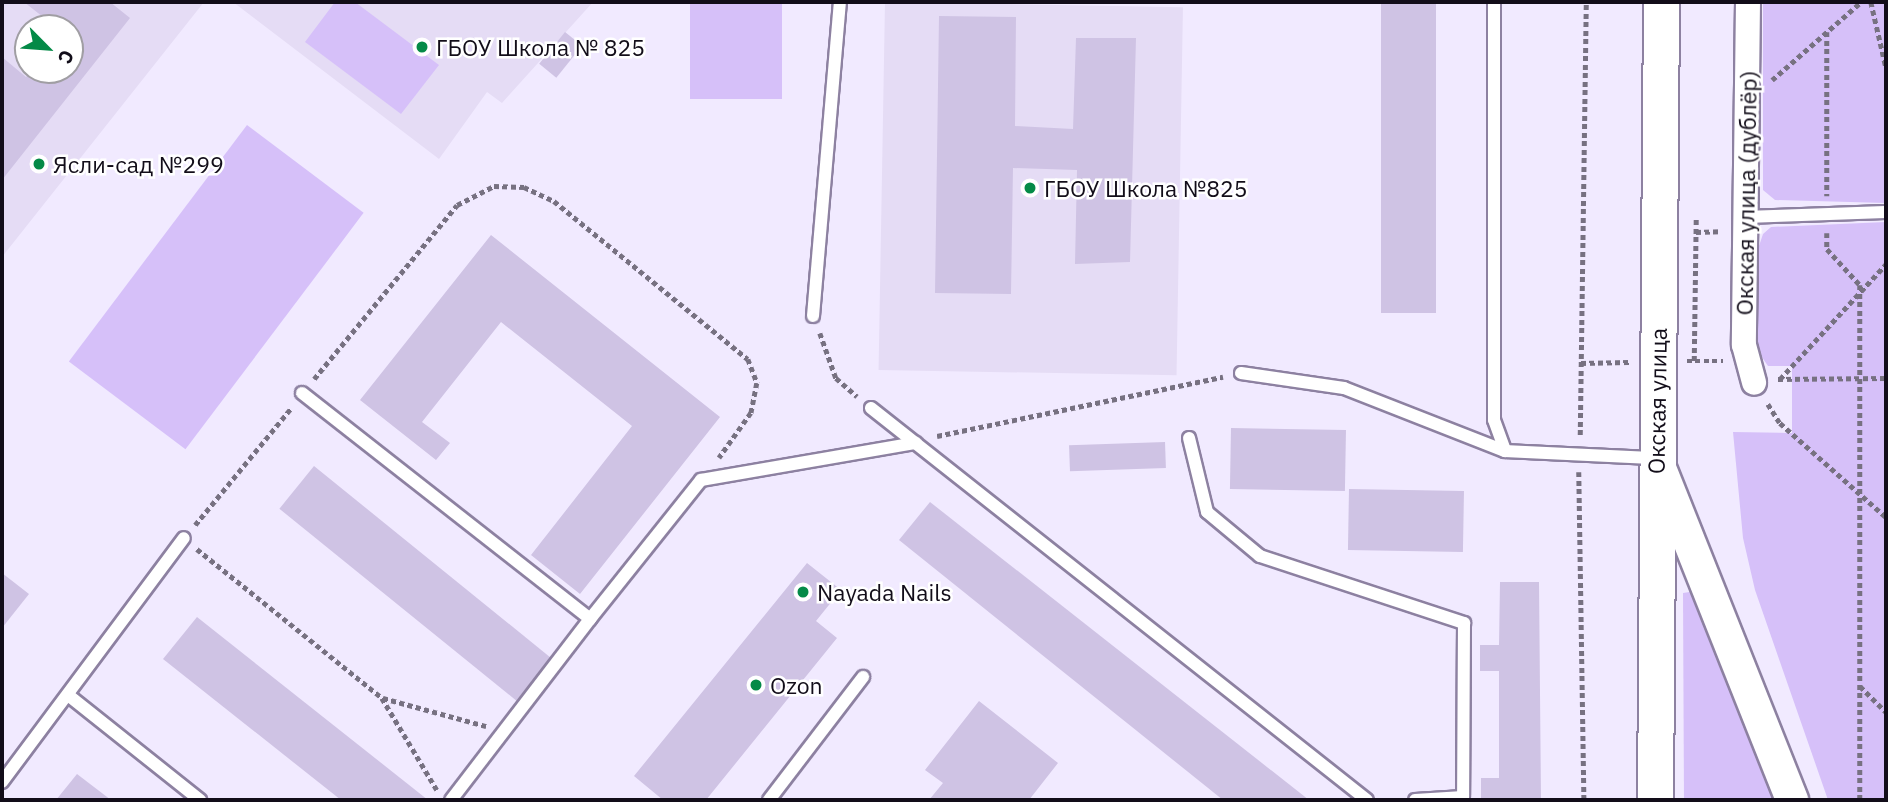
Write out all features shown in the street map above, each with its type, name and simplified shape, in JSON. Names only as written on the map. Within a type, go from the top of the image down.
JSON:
[{"type":"main road","name":"Окская улица","points":[[1656,800],[1656,458],[1661,2]]},
{"type":"street","name":"Окская улица (дублёр)","points":[[1748,2],[1745,217],[1751,376]]},
{"type":"street","points":[[1656,458],[1792,800]]},
{"type":"lane","points":[[813,316],[840,2]]},
{"type":"lane","points":[[1494,2],[1494,420],[1505,451]]},
{"type":"lane","points":[[1745,217],[1886,212]]},
{"type":"lane","points":[[1241,373],[1344,388],[1505,451],[1579,459],[1656,458]]},
{"type":"lane","points":[[302,393],[590,619]]},
{"type":"lane","points":[[871,408],[1367,800]]},
{"type":"lane","points":[[1189,438],[1208,512],[1260,556],[1464,623],[1463,797],[1415,800]]},
{"type":"lane","points":[[451,800],[701,480],[916,443]]},
{"type":"lane","points":[[2,782],[184,538]]},
{"type":"lane","points":[[769,800],[863,677]]},
{"type":"lane","points":[[68,695],[200,800]]},
{"type":"path","points":[[1584,800],[1579,459],[1586,2]]},
{"type":"path","points":[[1747,103],[1861,2]]},
{"type":"path","points":[[1871,2],[1886,67]]},
{"type":"path","points":[[1826,32],[1827,249],[1860,292],[1860,800]]},
{"type":"path","points":[[443,800],[382,698],[184,538],[457,205],[494,186],[524,187],[554,201],[748,359],[757,383],[751,413],[701,480]]},
{"type":"path","points":[[1694,361],[1696,219]]},
{"type":"path","points":[[1779,379],[1886,264]]},
{"type":"path","points":[[813,316],[836,378],[871,408]]},
{"type":"path","points":[[1723,361],[1751,376],[1779,379],[1886,378]]},
{"type":"path","points":[[916,443],[967,425],[1241,373]]},
{"type":"path","points":[[1751,376],[1780,423],[1886,517]]},
{"type":"path","points":[[1860,685],[1886,712]]},
{"type":"path","points":[[382,698],[504,731]]},
{"type":"shaded area","name":"Ясли-сад №299","points":[[2,2],[204,2],[2,257]]},
{"type":"shaded area","name":"ГБОУ Школа № 825","points":[[233,2],[593,2],[502,103],[487,92],[439,159]]},
{"type":"shaded area","points":[[335,2],[355,2],[439,65],[401,114],[305,42]]},
{"type":"shaded area","points":[[690,2],[782,2],[782,99],[690,99]]},
{"type":"shaded area","name":"ГБОУ Школа №825","points":[[885,2],[1183,7],[1177,375],[879,370]]},
{"type":"shaded area","points":[[1763,2],[1886,2],[1886,203],[1775,200],[1763,190]]},
{"type":"shaded area","points":[[247,125],[364,213],[185,449],[69,361]]},
{"type":"shaded area","points":[[1886,222],[1886,800],[1828,800],[1755,590],[1743,538],[1733,432],[1792,433],[1792,366],[1768,366],[1755,347],[1755,258],[1763,234],[1771,227]]},
{"type":"shaded area","points":[[1696,591],[1774,800],[1684,800],[1683,593]]},
{"type":"building","points":[[24,2],[110,2],[130,18],[84,76],[84,14],[39,14]]},
{"type":"building","points":[[1381,2],[1436,2],[1436,313],[1381,313]]},
{"type":"building","points":[[939,16],[1016,17],[1015,126],[1073,129],[1076,38],[1136,38],[1130,262],[1075,264],[1077,170],[1013,168],[1011,294],[935,293]]},
{"type":"building","points":[[565,32],[582,46],[556,78],[539,64]]},
{"type":"building","points":[[2,57],[14,67],[14,84],[78,84],[2,180]]},
{"type":"building","points":[[491,235],[720,417],[580,594],[531,555],[632,426],[501,322],[422,422],[450,443],[436,460],[360,400]]},
{"type":"building","points":[[1231,428],[1346,430],[1345,491],[1230,489]]},
{"type":"building","points":[[1165,442],[1166,468],[1070,471],[1069,445]]},
{"type":"building","points":[[314,466],[551,658],[516,701],[279,509]]},
{"type":"building","points":[[1349,489],[1464,491],[1463,552],[1348,550]]},
{"type":"building","points":[[930,502],[1309,800],[1223,800],[899,540]]},
{"type":"building","points":[[807,563],[841,590],[816,621],[837,638],[706,800],[663,800],[634,776]]},
{"type":"building","points":[[2,573],[29,594],[2,628]]},
{"type":"building","points":[[1500,582],[1539,582],[1541,800],[1481,800],[1481,778],[1499,778],[1499,671],[1480,671],[1480,645],[1499,645]]},
{"type":"building","points":[[197,617],[428,800],[341,800],[163,659]]},
{"type":"building","points":[[979,701],[1058,763],[1029,800],[929,800],[943,783],[925,770]]},
{"type":"building","points":[[77,774],[111,800],[56,800]]},
{"type":"place","name":"ГБОУ Школа № 825","points":[[422,47]]},
{"type":"place","name":"Ясли-сад №299","points":[[39,164]]},
{"type":"place","name":"ГБОУ Школа №825","points":[[1030,188]]},
{"type":"place","name":"Nayada Nails","points":[[803,592]]},
{"type":"place","name":"Ozon","points":[[756,685]]}]
